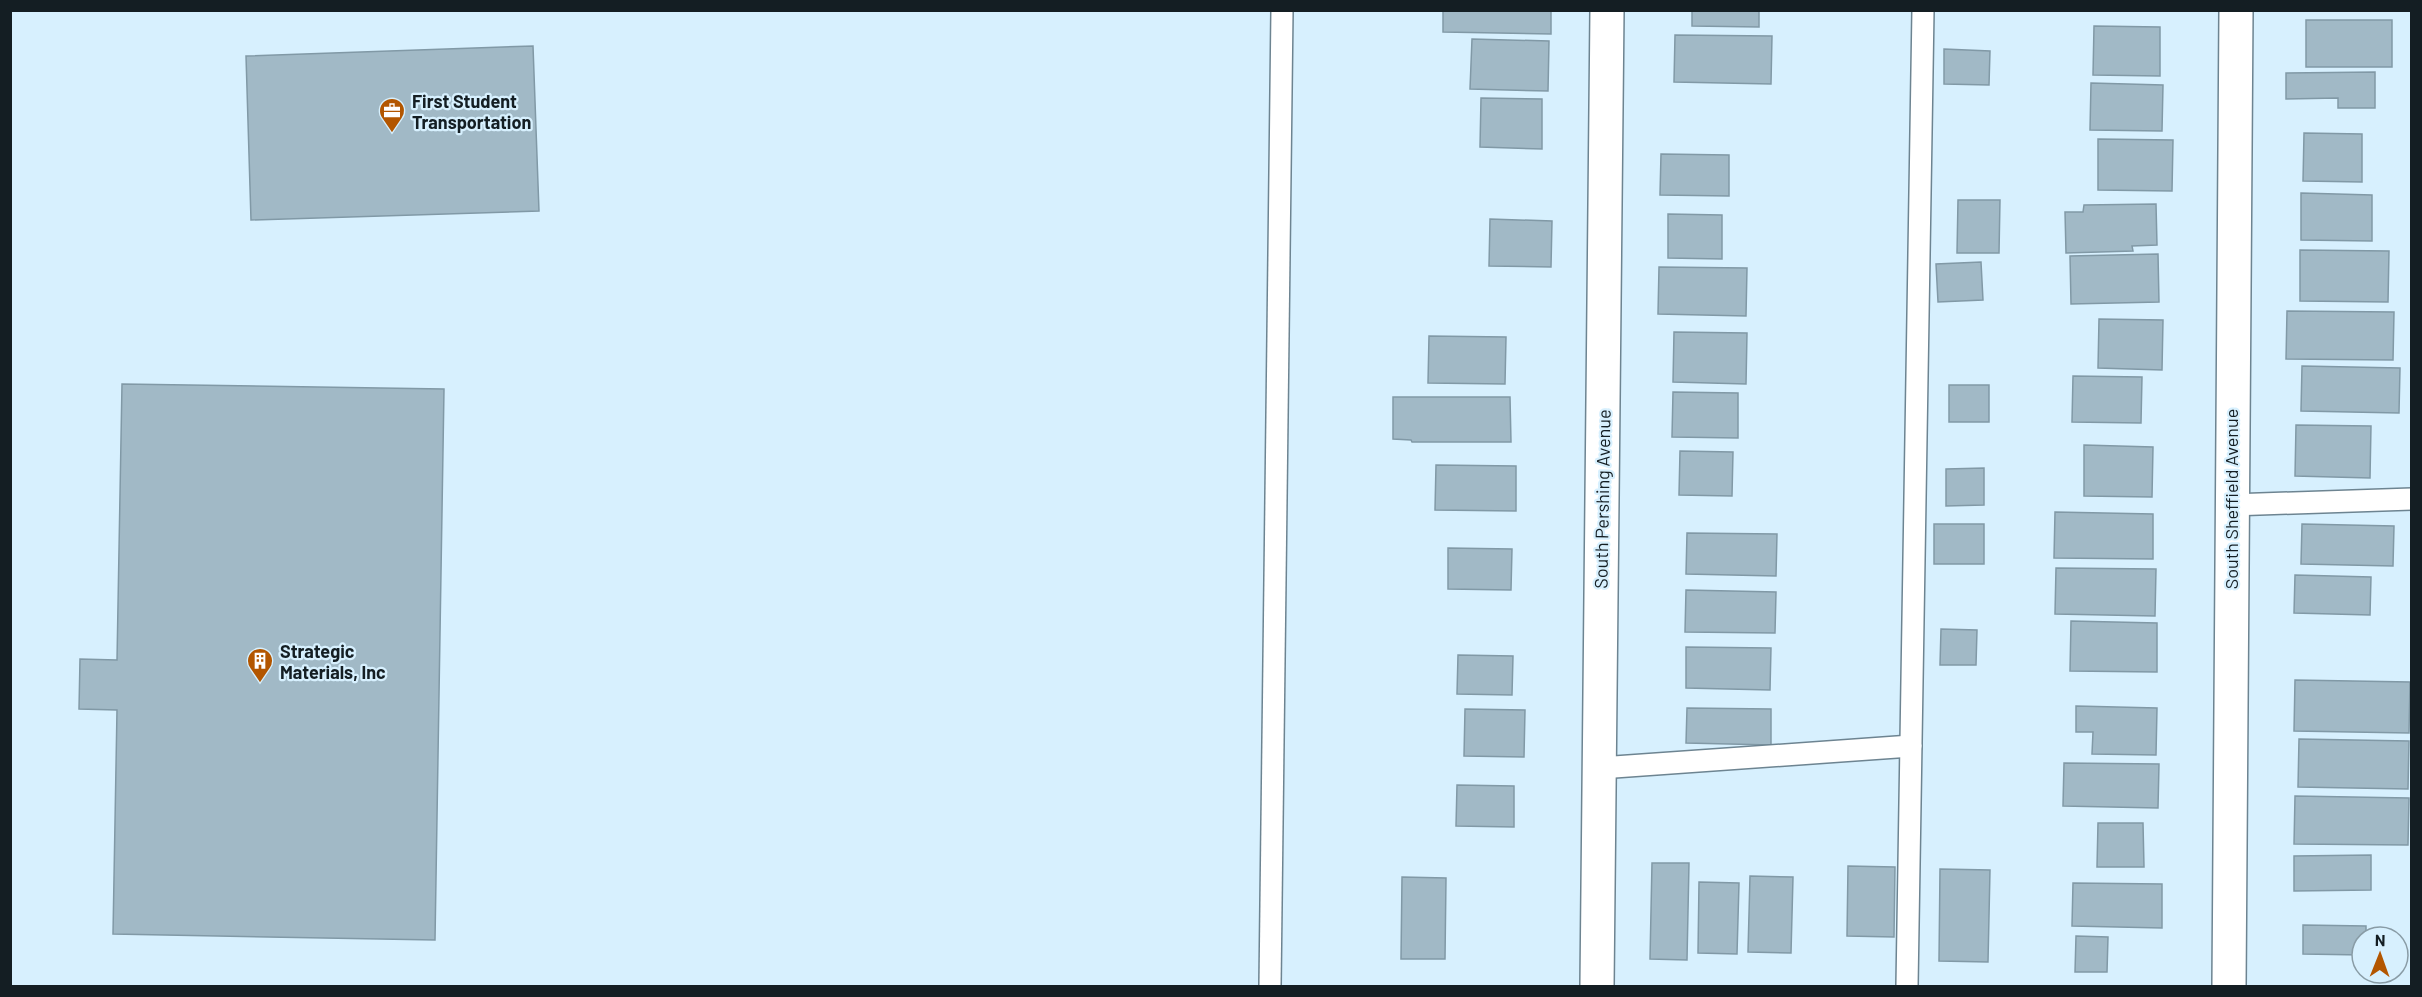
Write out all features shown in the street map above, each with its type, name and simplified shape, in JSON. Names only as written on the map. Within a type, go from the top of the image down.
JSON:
[{"type":"street","name":"South Pershing Avenue","points":[[1597,987],[1607,10]]},
{"type":"street","name":"South Sheffield Avenue","points":[[2229,987],[2235,10]]},
{"type":"lane","points":[[1270,987],[1282,10]]},
{"type":"lane","points":[[1907,987],[1923,10]]},
{"type":"lane","points":[[2231,506],[2412,500]]},
{"type":"lane","points":[[1600,768],[1911,746]]},
{"type":"building","points":[[1443,10],[1551,10],[1551,34],[1443,32]]},
{"type":"building","points":[[1692,10],[1759,10],[1759,27],[1692,26]]},
{"type":"building","points":[[2306,20],[2392,20],[2392,67],[2306,67]]},
{"type":"building","points":[[2094,26],[2160,27],[2160,76],[2093,75]]},
{"type":"building","points":[[1675,35],[1772,36],[1771,84],[1674,82]]},
{"type":"building","points":[[1472,39],[1549,41],[1548,91],[1470,89]]},
{"type":"building","name":"First Student Transportation","points":[[533,46],[539,211],[251,220],[246,56]]},
{"type":"building","points":[[1944,49],[1990,51],[1989,85],[1944,84]]},
{"type":"building","points":[[2375,72],[2375,108],[2338,108],[2338,98],[2286,99],[2286,73]]},
{"type":"building","points":[[2091,83],[2163,85],[2162,131],[2090,130]]},
{"type":"building","points":[[1481,98],[1542,99],[1542,149],[1480,147]]},
{"type":"building","points":[[2304,133],[2362,134],[2362,182],[2303,181]]},
{"type":"building","points":[[2098,139],[2173,140],[2172,191],[2098,190]]},
{"type":"building","points":[[1661,154],[1729,155],[1729,196],[1660,195]]},
{"type":"building","points":[[2301,193],[2372,195],[2372,241],[2301,240]]},
{"type":"building","points":[[1958,200],[2000,200],[1999,253],[1957,253]]},
{"type":"building","points":[[2156,204],[2157,245],[2132,246],[2133,251],[2066,253],[2065,212],[2083,212],[2084,205]]},
{"type":"building","points":[[1668,214],[1722,215],[1722,259],[1668,258]]},
{"type":"building","points":[[1490,219],[1552,221],[1551,267],[1489,266]]},
{"type":"building","points":[[2300,250],[2389,251],[2388,302],[2300,301]]},
{"type":"building","points":[[2158,254],[2159,302],[2071,304],[2070,256]]},
{"type":"building","points":[[1981,262],[1983,300],[1938,302],[1936,264]]},
{"type":"building","points":[[1659,267],[1747,268],[1746,316],[1658,314]]},
{"type":"building","points":[[2287,311],[2394,312],[2393,360],[2286,359]]},
{"type":"building","points":[[2099,319],[2163,320],[2162,370],[2098,368]]},
{"type":"building","points":[[1674,332],[1747,333],[1746,384],[1673,382]]},
{"type":"building","points":[[1429,336],[1506,337],[1505,384],[1428,383]]},
{"type":"building","points":[[2302,366],[2400,368],[2399,413],[2301,411]]},
{"type":"building","points":[[2073,376],[2142,377],[2141,423],[2072,422]]},
{"type":"building","name":"Strategic Materials, Inc","points":[[122,384],[444,389],[435,940],[113,934],[117,710],[79,709],[80,659],[117,660]]},
{"type":"building","points":[[1949,385],[1989,385],[1989,422],[1949,422]]},
{"type":"building","points":[[1673,392],[1738,393],[1738,438],[1672,437]]},
{"type":"building","points":[[1393,397],[1510,397],[1511,442],[1412,442],[1411,440],[1393,439]]},
{"type":"building","points":[[2296,425],[2371,426],[2370,478],[2295,476]]},
{"type":"building","points":[[2084,445],[2153,447],[2152,497],[2084,496]]},
{"type":"building","points":[[1680,451],[1733,452],[1732,496],[1679,495]]},
{"type":"building","points":[[1436,465],[1516,466],[1516,511],[1435,510]]},
{"type":"building","points":[[1984,468],[1984,505],[1946,506],[1946,469]]},
{"type":"building","points":[[2055,512],[2153,514],[2153,559],[2054,558]]},
{"type":"building","points":[[1934,524],[1984,524],[1984,564],[1934,564]]},
{"type":"building","points":[[2302,524],[2394,526],[2393,566],[2301,564]]},
{"type":"building","points":[[1687,533],[1777,534],[1776,576],[1686,574]]},
{"type":"building","points":[[1448,548],[1512,549],[1511,590],[1448,589]]},
{"type":"building","points":[[2056,568],[2156,569],[2155,616],[2055,614]]},
{"type":"building","points":[[2295,575],[2371,577],[2370,615],[2294,613]]},
{"type":"building","points":[[1686,590],[1776,592],[1775,633],[1685,632]]},
{"type":"building","points":[[2071,621],[2157,623],[2157,672],[2070,671]]},
{"type":"building","points":[[1941,629],[1977,630],[1976,665],[1940,665]]},
{"type":"building","points":[[1686,647],[1771,648],[1770,690],[1686,688]]},
{"type":"building","points":[[1458,655],[1513,656],[1512,695],[1457,694]]},
{"type":"building","points":[[2295,680],[2410,682],[2409,733],[2294,731]]},
{"type":"building","points":[[2076,706],[2157,708],[2156,755],[2092,754],[2093,732],[2076,732]]},
{"type":"building","points":[[1687,708],[1771,709],[1771,745],[1686,743]]},
{"type":"building","points":[[1465,709],[1525,710],[1524,757],[1464,756]]},
{"type":"building","points":[[2299,739],[2409,741],[2408,789],[2298,787]]},
{"type":"building","points":[[2064,763],[2159,764],[2158,808],[2063,806]]},
{"type":"building","points":[[1457,785],[1514,786],[1514,827],[1456,826]]},
{"type":"building","points":[[2295,796],[2409,798],[2408,845],[2294,844]]},
{"type":"building","points":[[2098,823],[2143,823],[2144,867],[2097,867]]},
{"type":"building","points":[[2371,855],[2371,890],[2294,891],[2294,856]]},
{"type":"building","points":[[1652,863],[1689,863],[1687,960],[1650,959]]},
{"type":"building","points":[[1848,866],[1895,867],[1894,937],[1847,936]]},
{"type":"building","points":[[1940,869],[1990,870],[1988,962],[1939,961]]},
{"type":"building","points":[[1750,876],[1793,877],[1791,953],[1748,952]]},
{"type":"building","points":[[1402,877],[1446,878],[1445,959],[1401,959]]},
{"type":"building","points":[[1699,882],[1739,883],[1737,954],[1698,953]]},
{"type":"building","points":[[2073,883],[2162,884],[2162,928],[2072,926]]},
{"type":"building","points":[[2303,925],[2350,926],[2350,955],[2303,954]]},
{"type":"building","points":[[2076,936],[2108,937],[2107,972],[2075,972]]},
{"type":"place","name":"First Student Transportation","points":[[392,134]]},
{"type":"place","name":"Strategic Materials, Inc","points":[[260,684]]}]
